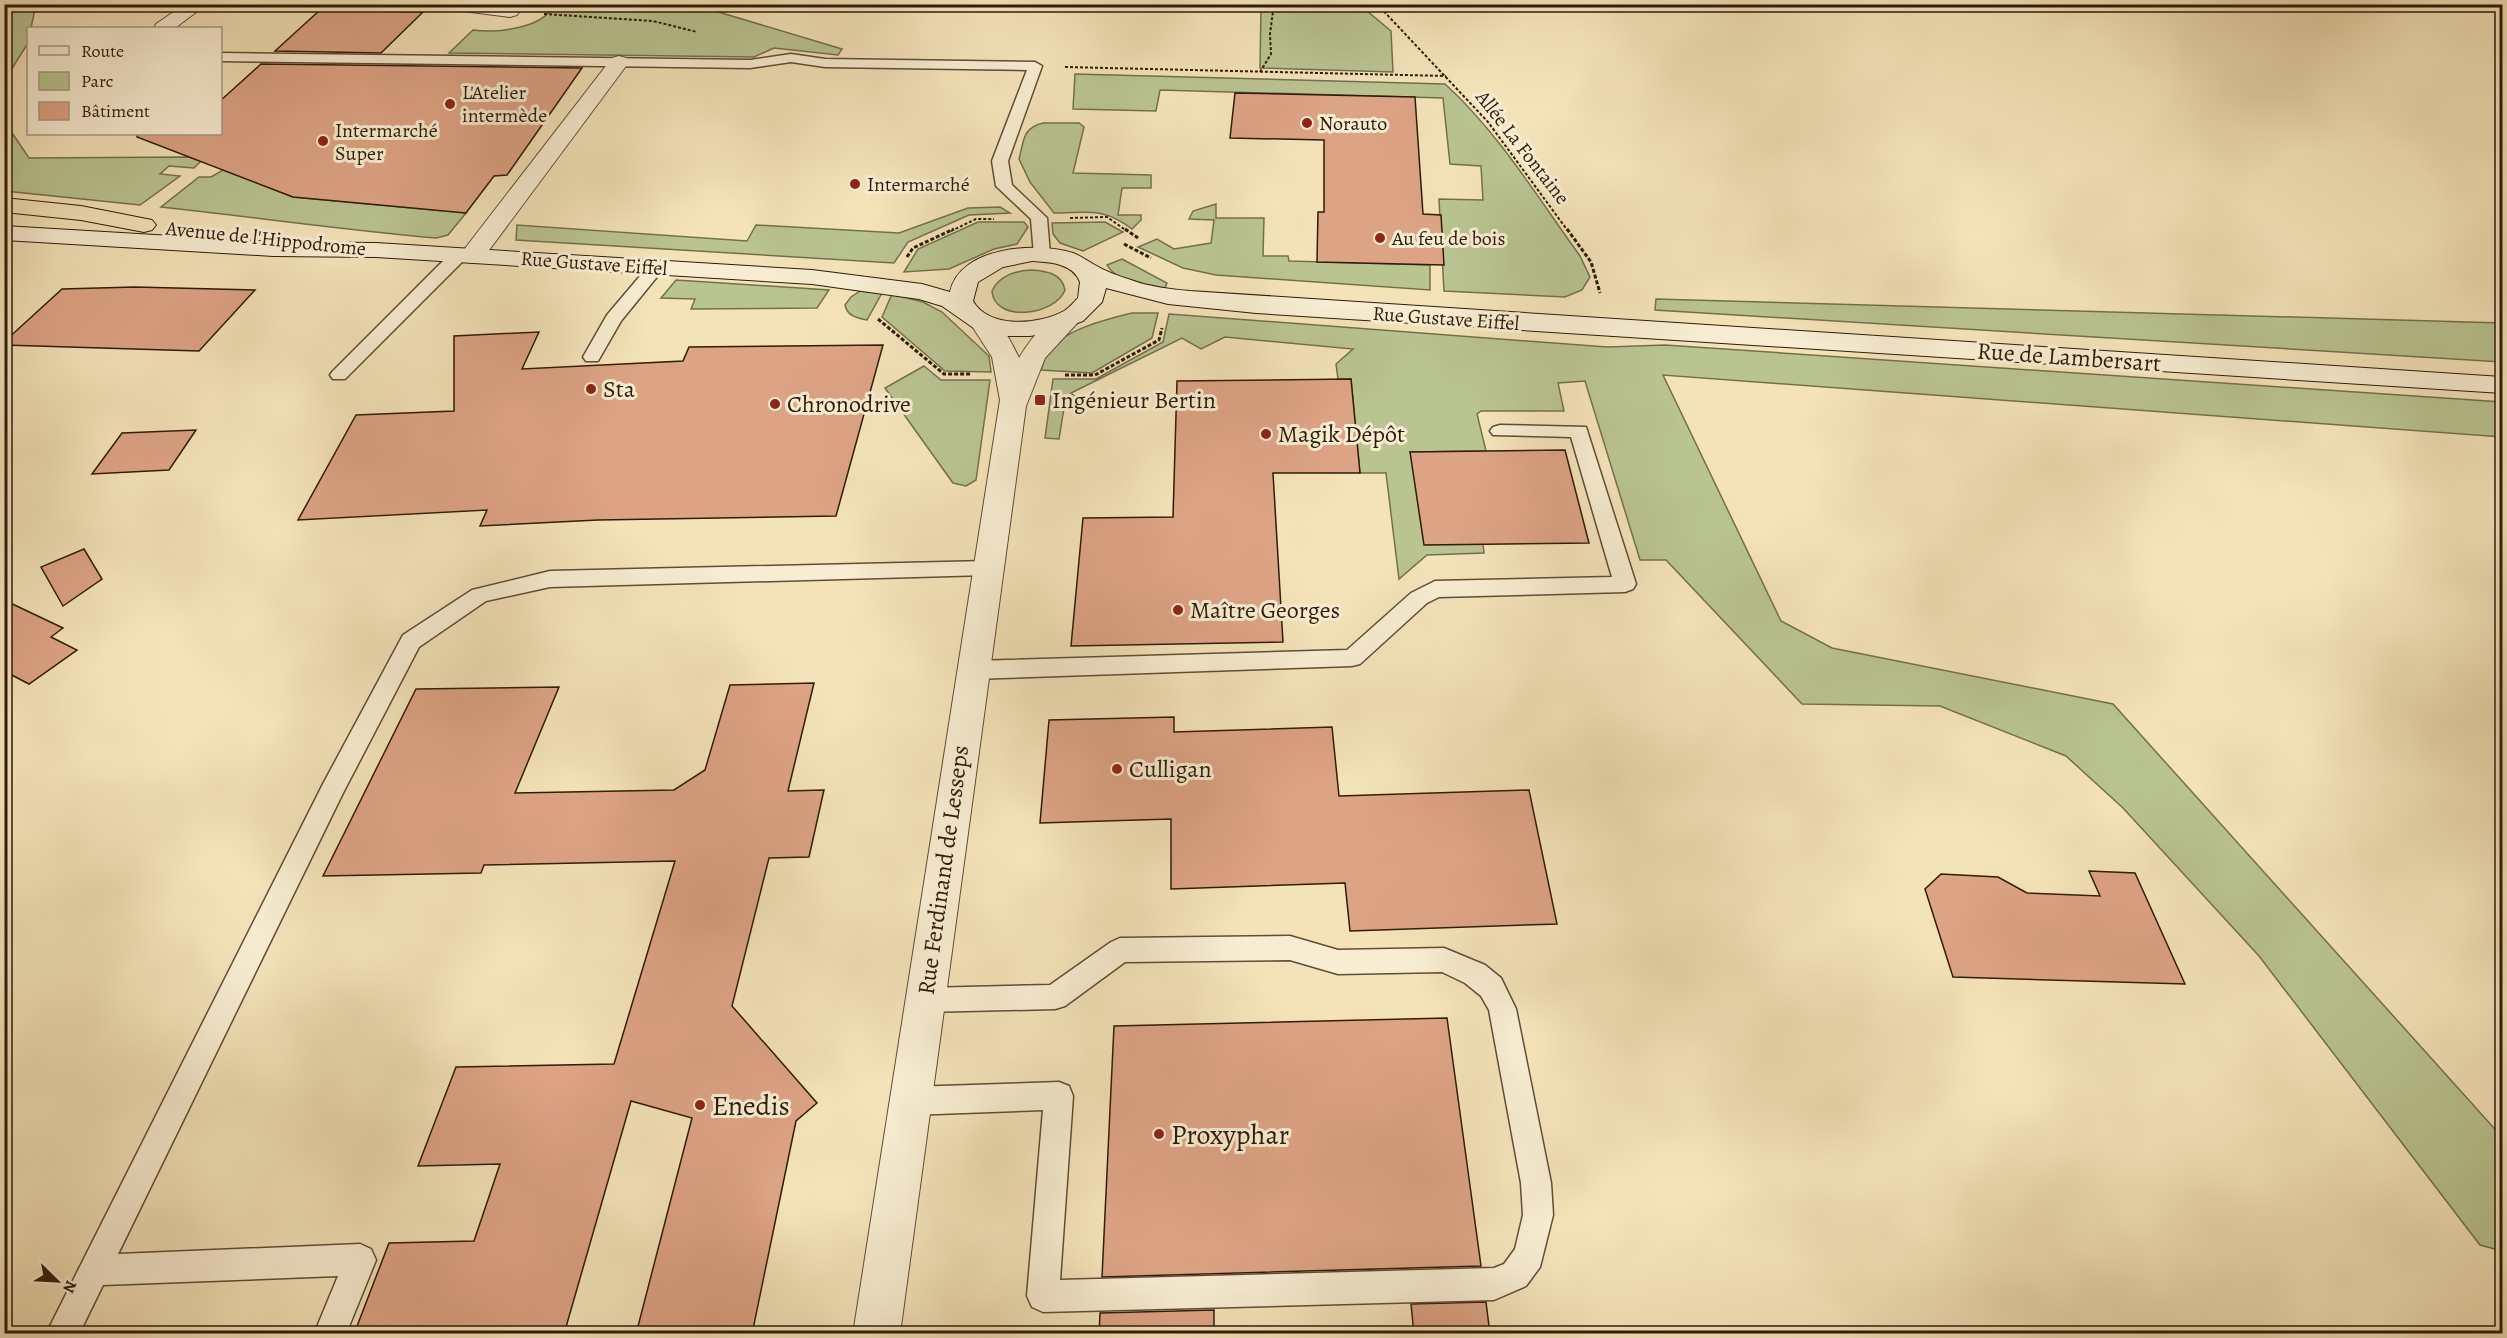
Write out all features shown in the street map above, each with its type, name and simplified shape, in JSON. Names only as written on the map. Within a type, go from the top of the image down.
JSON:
[{"type":"highway","points":[[4,205],[81,213],[144,225]]},
{"type":"main road","points":[[164,27],[198,4]]},
{"type":"main road","points":[[455,4],[510,11]]},
{"type":"main road","points":[[466,255],[619,62]]},
{"type":"main road","name":"Avenue de l'Hippodrome","points":[[4,215],[144,225],[376,250]]},
{"type":"main road","name":"Avenue de l'Hippodrome","points":[[4,233],[273,249],[376,250]]},
{"type":"main road","name":"Rue Gustave Eiffel","points":[[376,250],[812,277],[878,284],[922,292],[951,301],[974,316]]},
{"type":"main road","points":[[1042,255],[1062,258],[1084,269],[1094,285],[1091,297],[1083,309],[1068,319],[1048,327],[1025,330],[1003,329],[974,316],[960,296],[965,283],[984,266],[1012,256],[1042,255]]},
{"type":"main road","name":"Rue Gustave Eiffel","points":[[812,277],[952,275],[984,266]]},
{"type":"main road","name":"Rue Gustave Eiffel","points":[[1084,269],[1108,282],[1137,291],[1256,305],[1623,329]]},
{"type":"main road","name":"Rue Gustave Eiffel","points":[[1068,319],[1124,305],[1256,305]]},
{"type":"main road","name":"Rue Ferdinand de Lesseps","points":[[876,1334],[1011,406],[1012,380],[1005,352],[974,316]]},
{"type":"main road","name":"Rue Ferdinand de Lesseps","points":[[1011,406],[1031,355],[1068,319]]},
{"type":"main road","name":"Rue de Lambersart","points":[[1623,329],[2502,385]]},
{"type":"lane","points":[[222,57],[750,64],[791,58],[825,63],[1035,66],[1000,161],[1004,186],[1039,218],[1042,255]]},
{"type":"lane","points":[[339,375],[466,255]]},
{"type":"lane","points":[[592,357],[613,319],[657,267]]},
{"type":"lane","points":[[972,670],[1352,658],[1419,598],[1435,589],[1625,584],[1579,430],[1500,431]]},
{"type":"lane","points":[[62,1334],[332,791],[411,641],[480,595],[550,579],[987,568]]},
{"type":"lane","points":[[909,1101],[1059,1096],[1043,1296],[1494,1284],[1515,1275],[1529,1256],[1538,1215],[1536,1183],[1502,1009],[1491,987],[1475,974],[1444,960],[1338,963],[1290,948],[1120,950],[1055,997],[924,1000]]},
{"type":"lane","points":[[94,1270],[360,1260],[330,1334]]},
{"type":"path","points":[[1260,73],[1271,54],[1270,34],[1274,4]]},
{"type":"path","name":"Allée La Fontaine","points":[[1377,4],[1488,122],[1591,262],[1623,329]]},
{"type":"path","points":[[510,11],[653,21],[697,32]]},
{"type":"path","points":[[1035,66],[1446,76]]},
{"type":"green space","points":[[5,4],[31,5],[35,9],[31,27],[27,27],[27,45],[6,78],[5,104]]},
{"type":"green space","points":[[553,4],[695,5],[842,49],[838,55],[774,48],[754,57],[449,53],[473,30],[493,31],[518,28],[540,19]]},
{"type":"green space","points":[[1261,5],[1364,5],[1366,10],[1391,31],[1393,72],[1260,68]]},
{"type":"green space","points":[[1075,74],[1445,84],[1483,123],[1517,166],[1580,256],[1590,277],[1582,290],[1565,297],[1444,291],[1439,199],[1483,200],[1481,166],[1450,164],[1443,98],[1160,90],[1156,111],[1073,109]]},
{"type":"green space","points":[[4,121],[29,158],[189,157],[201,161],[194,168],[169,166],[160,174],[180,176],[140,205],[5,191]]},
{"type":"green space","points":[[1043,123],[1079,123],[1084,127],[1073,173],[1151,175],[1151,188],[1122,188],[1118,215],[1141,215],[1141,220],[1132,229],[1104,214],[1054,213],[1030,182],[1019,159],[1027,132]]},
{"type":"green space","points":[[223,170],[293,197],[466,213],[448,235],[436,238],[161,207],[199,177],[211,177]]},
{"type":"green space","points":[[1216,204],[1216,218],[1264,218],[1263,256],[1288,256],[1289,261],[1430,265],[1430,290],[1216,275],[1183,268],[1138,247],[1157,239],[1174,249],[1211,243],[1214,220],[1189,219],[1193,211]]},
{"type":"green space","points":[[1000,207],[1010,213],[969,215],[908,242],[894,263],[516,240],[517,225],[747,241],[756,225],[899,233],[968,208]]},
{"type":"green space","points":[[978,222],[1024,222],[1028,227],[1017,244],[994,249],[949,269],[904,272],[918,249]]},
{"type":"green space","points":[[1105,222],[1123,232],[1083,251],[1060,243],[1053,234],[1052,223]]},
{"type":"green space","points":[[1122,259],[1167,283],[1164,290],[1124,279],[1111,271],[1107,265]]},
{"type":"green space","points":[[1031,270],[1048,272],[1061,280],[1065,290],[1059,299],[1050,306],[1026,312],[1013,312],[1003,308],[995,301],[992,291],[1003,278],[1013,273]]},
{"type":"green space","points":[[676,280],[829,290],[817,308],[691,309],[695,299],[661,298]]},
{"type":"green space","points":[[860,291],[882,293],[867,320],[850,314],[845,305]]},
{"type":"green space","points":[[892,294],[923,302],[942,312],[989,356],[991,372],[945,371],[882,317]]},
{"type":"green space","points":[[1656,299],[2502,323],[2502,362],[1655,310]]},
{"type":"green space","points":[[1132,313],[1158,313],[1152,338],[1092,373],[1041,370],[1047,353],[1063,338],[1086,327]]},
{"type":"green space","points":[[1169,314],[1607,347],[1665,345],[2502,402],[2502,437],[1663,375],[1781,621],[1832,648],[2113,704],[2502,1137],[2502,1251],[2480,1245],[2259,956],[2123,808],[2066,756],[1940,706],[1802,704],[1666,560],[1640,560],[1585,381],[1558,383],[1564,411],[1481,411],[1477,414],[1486,451],[1410,452],[1483,544],[1484,553],[1427,555],[1399,579],[1386,473],[1360,473],[1351,379],[1338,379],[1336,364],[1353,349],[1225,337],[1201,349],[1182,338],[1071,393],[1088,408],[1064,408],[1059,439],[1045,438],[1053,379],[1096,379],[1163,342]]},
{"type":"green space","points":[[924,366],[941,380],[990,380],[976,480],[966,486],[953,483],[885,388]]},
{"type":"building","points":[[320,10],[423,12],[381,53],[275,51]]},
{"type":"building","name":"Intermarché Super","points":[[261,64],[582,68],[507,175],[494,176],[466,213],[293,197],[137,137],[137,135],[222,135],[222,99]]},
{"type":"building","points":[[1235,93],[1415,97],[1423,214],[1441,215],[1444,265],[1317,262],[1318,212],[1324,212],[1324,140],[1230,138]]},
{"type":"building","points":[[135,287],[255,290],[199,351],[4,345],[4,342],[62,289]]},
{"type":"building","points":[[539,332],[522,369],[683,361],[689,347],[883,345],[836,516],[598,520],[480,526],[487,510],[298,520],[356,415],[454,411],[454,336]]},
{"type":"building","points":[[1351,379],[1360,473],[1273,473],[1283,642],[1071,646],[1083,518],[1173,517],[1177,381]]},
{"type":"building","points":[[196,430],[169,470],[92,474],[122,433]]},
{"type":"building","points":[[1565,450],[1589,543],[1424,545],[1410,452]]},
{"type":"building","points":[[84,549],[102,579],[63,606],[41,567]]},
{"type":"building","points":[[4,600],[63,628],[51,637],[77,650],[29,684],[4,671]]},
{"type":"building","points":[[814,683],[788,791],[824,790],[809,857],[769,858],[732,1006],[817,1103],[796,1121],[752,1334],[636,1334],[692,1118],[631,1101],[564,1334],[354,1334],[389,1243],[474,1241],[500,1164],[418,1166],[456,1067],[614,1064],[675,861],[484,865],[481,873],[323,876],[416,689],[559,687],[515,793],[674,790],[705,770],[730,685]]},
{"type":"building","points":[[1174,717],[1174,732],[1332,727],[1339,796],[1529,790],[1557,924],[1350,931],[1345,883],[1171,889],[1171,819],[1040,823],[1049,720]]},
{"type":"building","points":[[2089,871],[2135,873],[2185,984],[1953,977],[1925,889],[1941,874],[1998,877],[2027,893],[2100,896]]},
{"type":"building","points":[[1447,1018],[1481,1266],[1102,1277],[1114,1026]]},
{"type":"building","points":[[1486,1302],[1490,1334],[1414,1334],[1411,1304]]},
{"type":"building","points":[[1214,1310],[1214,1334],[1099,1334],[1100,1313]]},
{"type":"place","name":"L'Atelier intermède","points":[[450,104]]},
{"type":"place","name":"Norauto","points":[[1307,123]]},
{"type":"place","name":"Intermarché Super","points":[[323,141]]},
{"type":"place","name":"Intermarché","points":[[855,184]]},
{"type":"place","name":"Au feu de bois","points":[[1380,238]]},
{"type":"place","name":"Sta","points":[[591,389]]},
{"type":"place","name":"Ingénieur Bertin","points":[[1040,400]]},
{"type":"place","name":"Chronodrive","points":[[775,404]]},
{"type":"place","name":"Magik Dépôt","points":[[1266,434]]},
{"type":"place","name":"Maître Georges","points":[[1178,610]]},
{"type":"place","name":"Culligan","points":[[1117,769]]},
{"type":"place","name":"Enedis","points":[[700,1105]]},
{"type":"place","name":"Proxyphar","points":[[1159,1134]]}]
